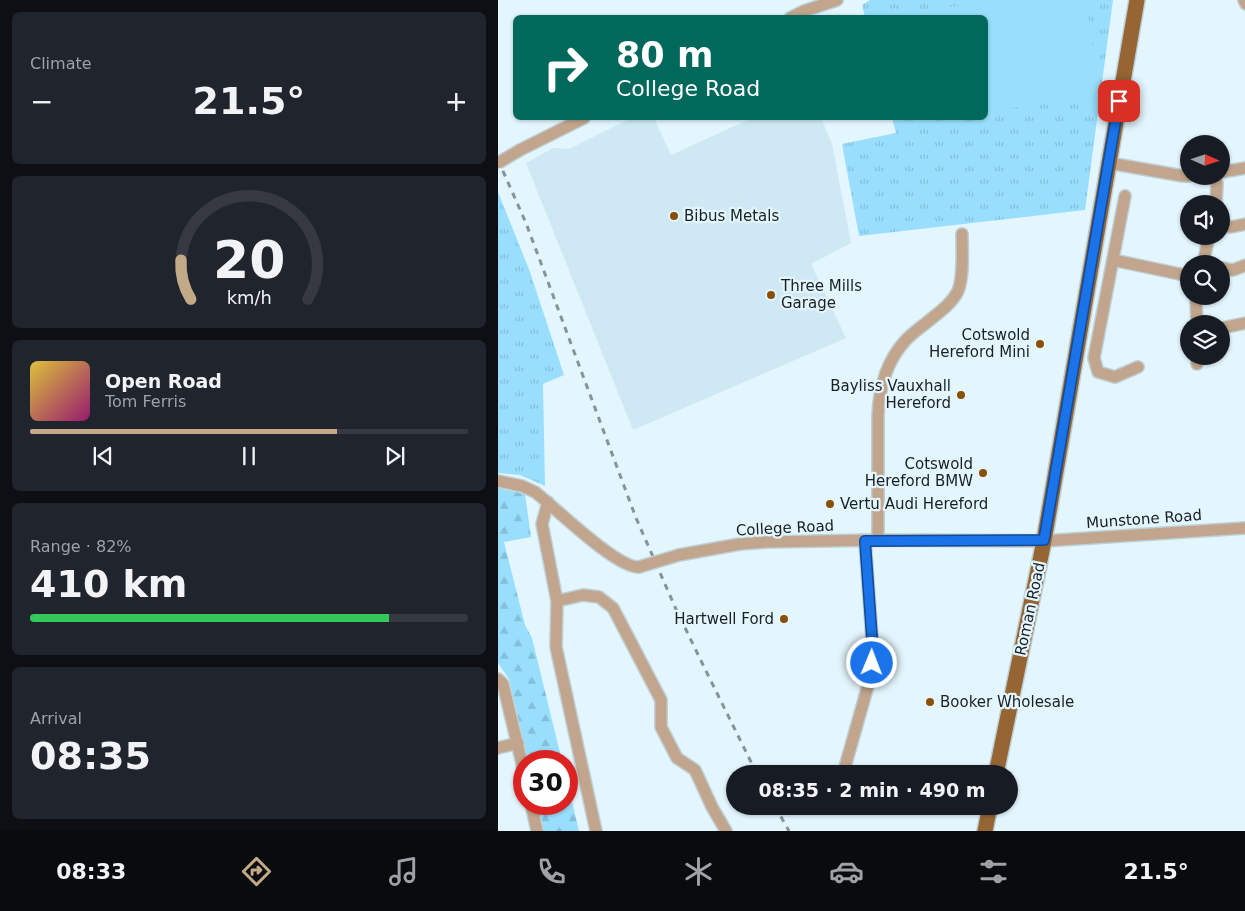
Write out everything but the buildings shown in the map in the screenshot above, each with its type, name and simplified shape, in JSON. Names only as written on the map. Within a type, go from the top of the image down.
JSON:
[{"type":"main road","name":"Roman Road","points":[[998,765],[1044,540],[1137,0]]},
{"type":"main road","points":[[985,831],[988,815]]},
{"type":"street","points":[[796,15],[837,0]]},
{"type":"street","points":[[1244,0],[1246,4]]},
{"type":"street","points":[[498,163],[580,120]]},
{"type":"street","points":[[1109,163],[1180,175]]},
{"type":"street","points":[[1230,171],[1246,168]]},
{"type":"street","points":[[1125,196],[1094,358],[1098,372],[1115,377],[1138,367]]},
{"type":"street","points":[[1230,227],[1246,224]]},
{"type":"street","points":[[878,540],[878,416],[882,384],[892,359],[905,341],[950,304],[958,291],[962,271],[962,234]]},
{"type":"street","points":[[1112,260],[1180,274]]},
{"type":"street","points":[[1230,269],[1246,265]]},
{"type":"street","points":[[1230,326],[1246,323]]},
{"type":"street","name":"College Road","points":[[498,481],[522,486],[535,492],[604,550],[629,565],[639,567],[678,555],[740,544],[766,542],[1044,540]]},
{"type":"street","points":[[548,502],[542,524],[557,601],[556,646],[596,831]]},
{"type":"street","name":"Munstone Road","points":[[1044,540],[1246,528]]},
{"type":"street","points":[[846,765],[871,675],[873,652],[865,541]]},
{"type":"street","points":[[557,601],[583,594],[599,596],[613,608],[661,700],[661,727],[677,758],[695,770],[726,831]]},
{"type":"street","points":[[498,679],[503,684],[520,750]]},
{"type":"street","points":[[498,748],[518,742]]},
{"type":"street","points":[[534,815],[538,831]]},
{"type":"shaded area","points":[[627,120],[655,120],[671,155],[748,120],[822,120],[832,144],[851,243],[811,264],[846,338],[633,430],[526,163],[553,148],[569,149]]},
{"type":"green space","points":[[870,0],[1113,0],[1085,210],[859,236],[842,144],[896,133],[893,120],[988,120],[988,15],[864,15],[862,5]]},
{"type":"green space","points":[[996,0],[1086,0],[1100,95],[988,112],[988,15],[919,15],[918,12]]},
{"type":"green space","points":[[498,192],[530,272],[564,375],[543,384],[545,486],[520,475],[498,473]]},
{"type":"green space","points":[[498,488],[525,494],[531,537],[504,542],[525,625],[532,638],[559,750],[525,750],[509,679],[498,663]]},
{"type":"green space","points":[[539,815],[575,815],[579,831],[543,831]]},
{"type":"railway","points":[[498,160],[526,223],[636,518],[675,607],[753,765]]},
{"type":"railway","points":[[780,815],[789,831]]},
{"type":"place","name":"Bibus Metals","points":[[674,216]]},
{"type":"place","name":"Three Mills Garage","points":[[771,295]]},
{"type":"place","name":"Cotswold Hereford Mini","points":[[1040,344]]},
{"type":"place","name":"Bayliss Vauxhall Hereford","points":[[961,395]]},
{"type":"place","name":"Cotswold Hereford BMW","points":[[983,473]]},
{"type":"place","name":"Vertu Audi Hereford","points":[[830,504]]},
{"type":"place","name":"Hartwell Ford","points":[[784,619]]},
{"type":"place","name":"Booker Wholesale","points":[[930,702]]},
{"type":"route","points":[[872,663],[873,652],[865,541],[1044,540],[1119,101]]}]
